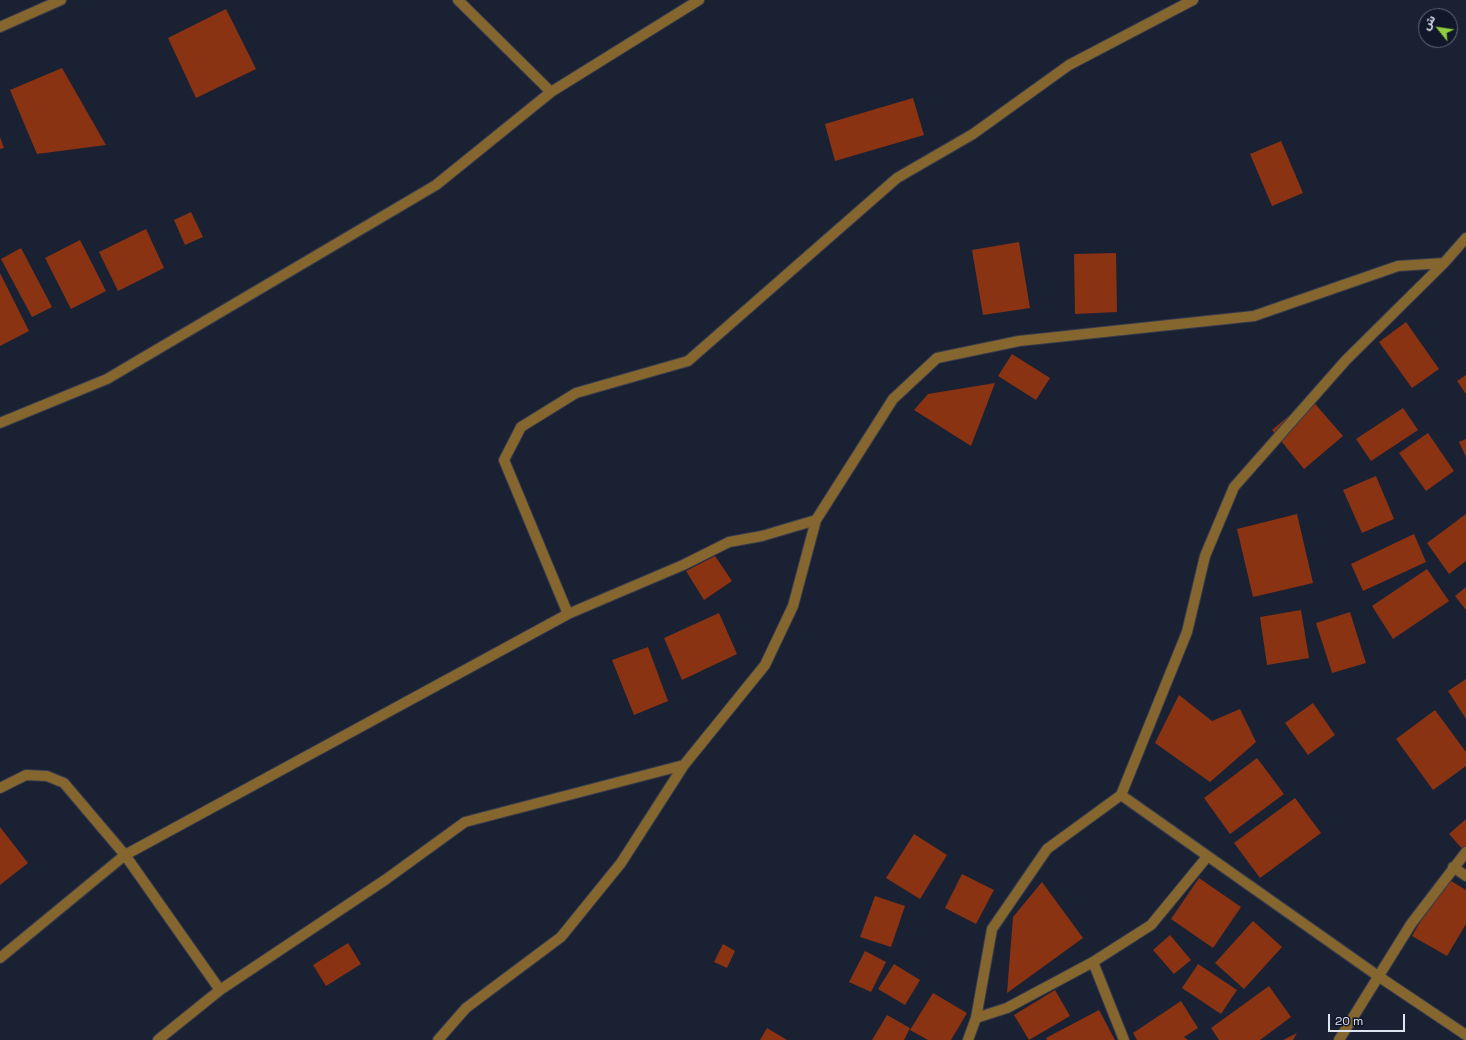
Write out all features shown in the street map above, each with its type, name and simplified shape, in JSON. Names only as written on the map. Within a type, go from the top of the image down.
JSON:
[{"type":"street","points":[[0,27],[61,0]]},
{"type":"street","points":[[458,0],[551,92]]},
{"type":"street","points":[[0,423],[107,379],[436,185],[551,92],[699,0]]},
{"type":"street","points":[[568,614],[504,460],[521,427],[576,393],[688,361],[897,178],[973,134],[1069,65],[1192,0]]},
{"type":"street","points":[[968,1040],[976,1018],[992,929],[1047,850],[1121,795],[1187,632],[1205,556],[1234,487],[1346,360],[1444,263],[1466,238]]},
{"type":"street","points":[[438,1040],[466,1008],[561,937],[621,863],[684,765],[765,665],[793,606],[816,520],[892,398],[937,358],[1019,341],[1254,316],[1398,266],[1444,263]]},
{"type":"street","points":[[0,958],[125,855],[568,614],[682,565],[729,542],[762,536],[816,520]]},
{"type":"street","points":[[158,1040],[220,990],[385,880],[465,822],[684,765]]},
{"type":"street","points":[[0,788],[26,775],[46,776],[64,783],[125,855],[220,990]]},
{"type":"street","points":[[1121,795],[1378,976],[1466,1035]]},
{"type":"street","points":[[1339,1040],[1410,924],[1466,852]]},
{"type":"street","points":[[976,1018],[1007,1008],[1092,962],[1151,925],[1208,856]]},
{"type":"street","points":[[1453,867],[1466,876]]},
{"type":"street","points":[[1092,962],[1124,1040]]},
{"type":"building","points":[[226,9],[256,69],[196,98],[168,38]]},
{"type":"building","points":[[62,68],[106,145],[37,154],[10,90]]},
{"type":"building","points":[[913,98],[924,135],[835,161],[825,124]]},
{"type":"building","points":[[0,137],[4,148],[0,149]]},
{"type":"building","points":[[1281,141],[1303,193],[1272,206],[1250,154]]},
{"type":"building","points":[[191,212],[203,237],[185,245],[174,220]]},
{"type":"building","points":[[146,229],[164,268],[118,291],[99,252]]},
{"type":"building","points":[[80,240],[106,291],[71,309],[45,258]]},
{"type":"building","points":[[1019,242],[1030,308],[983,315],[972,250]]},
{"type":"building","points":[[21,248],[52,307],[32,317],[1,259]]},
{"type":"building","points":[[1116,253],[1117,312],[1075,314],[1074,254]]},
{"type":"building","points":[[0,273],[29,331],[0,346]]},
{"type":"building","points":[[1406,322],[1439,369],[1412,388],[1379,342]]},
{"type":"building","points":[[1012,354],[1050,378],[1036,400],[998,376]]},
{"type":"building","points":[[1466,375],[1466,394],[1457,381]]},
{"type":"building","points":[[995,383],[971,446],[914,410],[928,394]]},
{"type":"building","points":[[1310,398],[1343,436],[1304,469],[1272,430]]},
{"type":"building","points":[[1403,408],[1418,430],[1371,461],[1356,439]]},
{"type":"building","points":[[1428,433],[1454,471],[1426,491],[1399,453]]},
{"type":"building","points":[[1466,439],[1466,457],[1459,442]]},
{"type":"building","points":[[1376,476],[1394,519],[1362,533],[1343,490]]},
{"type":"building","points":[[1297,514],[1313,583],[1253,597],[1237,529]]},
{"type":"building","points":[[1466,514],[1466,561],[1449,574],[1427,543]]},
{"type":"building","points":[[1414,534],[1426,562],[1363,591],[1351,564]]},
{"type":"building","points":[[715,556],[732,581],[704,600],[686,571]]},
{"type":"building","points":[[1427,569],[1449,601],[1393,639],[1372,606]]},
{"type":"building","points":[[1466,587],[1466,610],[1455,596]]},
{"type":"building","points":[[1301,610],[1309,658],[1267,665],[1260,617]]},
{"type":"building","points":[[1350,612],[1366,663],[1332,673],[1316,623]]},
{"type":"building","points":[[719,613],[737,654],[682,680],[664,638]]},
{"type":"building","points":[[648,647],[668,701],[634,715],[612,660]]},
{"type":"building","points":[[1466,679],[1466,719],[1448,691]]},
{"type":"building","points":[[1179,695],[1212,721],[1240,709],[1256,742],[1210,782],[1155,743]]},
{"type":"building","points":[[1313,703],[1335,735],[1308,755],[1285,723]]},
{"type":"building","points":[[1435,710],[1466,752],[1466,766],[1433,790],[1396,739]]},
{"type":"building","points":[[1257,758],[1284,794],[1230,834],[1204,798]]},
{"type":"building","points":[[1295,798],[1321,833],[1260,878],[1234,843]]},
{"type":"building","points":[[1466,819],[1466,853],[1449,834]]},
{"type":"building","points":[[0,827],[28,863],[0,885]]},
{"type":"building","points":[[914,834],[947,855],[920,899],[886,878]]},
{"type":"building","points":[[962,874],[994,890],[976,924],[945,908]]},
{"type":"building","points":[[1199,878],[1241,907],[1213,948],[1171,919]]},
{"type":"building","points":[[1446,878],[1466,890],[1466,924],[1447,956],[1412,936]]},
{"type":"building","points":[[1042,882],[1083,938],[1007,993],[1013,917]]},
{"type":"building","points":[[875,896],[905,906],[891,947],[860,937]]},
{"type":"building","points":[[1253,921],[1282,947],[1244,989],[1215,963]]},
{"type":"building","points":[[1170,935],[1191,960],[1174,974],[1153,950]]},
{"type":"building","points":[[348,943],[361,964],[326,986],[313,965]]},
{"type":"building","points":[[723,944],[735,951],[727,968],[714,962]]},
{"type":"building","points":[[865,951],[886,962],[871,992],[849,982]]},
{"type":"building","points":[[894,964],[920,980],[905,1005],[878,989]]},
{"type":"building","points":[[1198,964],[1237,990],[1221,1014],[1182,988]]},
{"type":"building","points":[[1269,986],[1291,1017],[1260,1040],[1219,1040],[1211,1028]]},
{"type":"building","points":[[1055,990],[1070,1016],[1029,1040],[1014,1015]]},
{"type":"building","points":[[933,993],[967,1013],[951,1040],[928,1040],[910,1030]]},
{"type":"building","points":[[1181,1001],[1198,1028],[1184,1037],[1188,1040],[1137,1040],[1133,1033]]},
{"type":"building","points":[[1099,1010],[1115,1040],[1047,1040],[1046,1038]]},
{"type":"building","points":[[887,1015],[910,1028],[904,1040],[872,1040]]},
{"type":"building","points":[[767,1028],[787,1040],[760,1040]]},
{"type":"building","points":[[1297,1033],[1293,1040],[1283,1040]]}]
